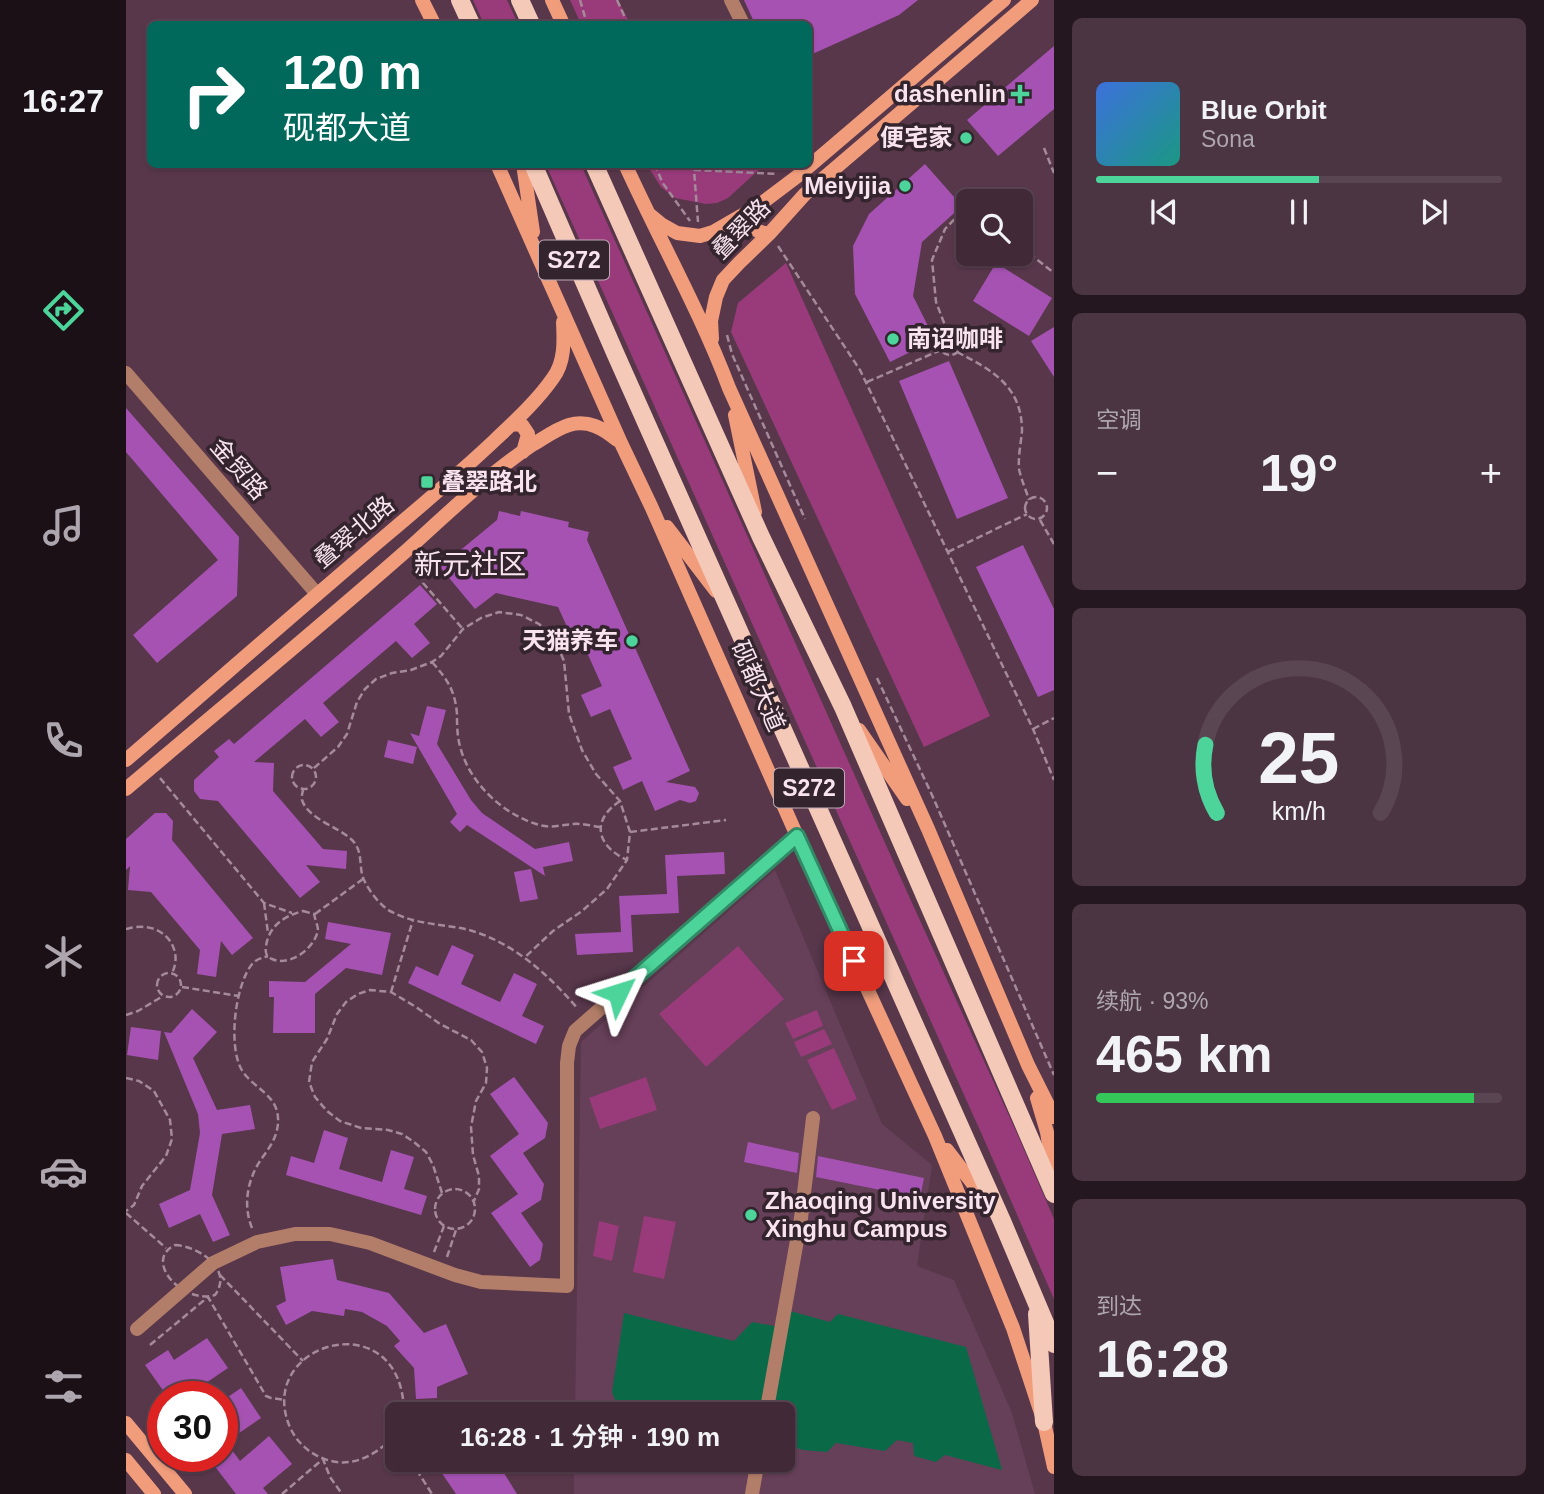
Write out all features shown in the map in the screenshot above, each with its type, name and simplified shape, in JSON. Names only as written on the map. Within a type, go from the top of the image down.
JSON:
[{"type":"main road","points":[[460,0],[470,21]]},
{"type":"main road","points":[[520,0],[530,21]]},
{"type":"main road","name":"砚都大道","points":[[535,168],[1002,1221],[1054,1344]]},
{"type":"main road","name":"S272","points":[[596,168],[761,537],[843,707],[1054,1194]]},
{"type":"main road","points":[[1036,1300],[1044,1422]]},
{"type":"street","points":[[422,0],[432,21]]},
{"type":"street","points":[[552,0],[562,21]]},
{"type":"street","points":[[731,0],[742,21]]},
{"type":"street","name":"叠翠路","points":[[713,345],[711,321],[723,280],[805,194],[1032,0]]},
{"type":"street","name":"叠翠路","points":[[812,164],[997,3]]},
{"type":"street","name":"砚都大道","points":[[499,168],[797,836],[935,1136],[1013,1328],[1044,1422],[1054,1467]]},
{"type":"street","points":[[524,168],[535,248]]},
{"type":"street","points":[[627,168],[713,345],[729,388],[928,829],[1028,1065],[1054,1118]]},
{"type":"street","name":"叠翠路","points":[[646,211],[661,225],[677,233],[700,236],[713,232],[758,206],[807,168]]},
{"type":"street","points":[[758,206],[749,216],[751,226],[758,232],[769,234]]},
{"type":"street","name":"叠翠北路","points":[[126,760],[448,483],[512,424],[555,376],[562,358],[564,342],[562,311]]},
{"type":"street","name":"金贸路","points":[[126,373],[317,594]]},
{"type":"street","points":[[729,388],[761,537]]},
{"type":"street","name":"叠翠北路","points":[[126,789],[469,493],[523,452],[553,432],[577,422],[594,425],[621,443]]},
{"type":"street","points":[[512,424],[522,425],[528,434],[523,452]]},
{"type":"street","points":[[651,506],[729,608]]},
{"type":"street","points":[[843,707],[928,829]]},
{"type":"street","points":[[136,1329],[214,1263],[257,1242],[295,1234],[330,1234],[370,1243],[481,1282],[567,1286],[568,1055],[575,1031],[797,836]]},
{"type":"street","points":[[1028,1065],[1046,1132],[1054,1175]]},
{"type":"street","points":[[768,1402],[801,1218],[813,1118]]},
{"type":"street","points":[[935,1136],[1002,1221]]},
{"type":"street","points":[[126,1423],[184,1494]]},
{"type":"street","points":[[126,1460],[154,1494]]},
{"type":"street","points":[[752,1494],[756,1472]]},
{"type":"path","points":[[580,0],[586,21]]},
{"type":"path","points":[[617,0],[627,21]]},
{"type":"path","points":[[1044,148],[1054,173]]},
{"type":"path","points":[[657,168],[662,182],[700,236]]},
{"type":"path","points":[[700,236],[694,170],[799,175]]},
{"type":"path","points":[[948,333],[936,302],[932,260],[945,229],[956,218]]},
{"type":"path","points":[[769,234],[860,370],[1033,729],[1054,780]]},
{"type":"path","points":[[1033,256],[1054,273]]},
{"type":"path","points":[[953,333],[960,339],[962,344],[957,352],[949,355],[941,350],[940,340],[944,335],[953,333]]},
{"type":"path","points":[[727,334],[732,354],[809,529]]},
{"type":"path","points":[[866,382],[941,350]]},
{"type":"path","points":[[957,352],[987,367],[1008,386],[1019,408],[1022,430],[1019,470],[1030,500]]},
{"type":"path","points":[[1039,519],[1046,513],[1046,504],[1039,498],[1030,500],[1026,504],[1027,514],[1039,519],[1054,544]]},
{"type":"path","points":[[1047,509],[1054,508]]},
{"type":"path","points":[[948,552],[1027,514]]},
{"type":"path","points":[[419,562],[423,583],[463,629]]},
{"type":"path","points":[[314,768],[338,747],[347,734],[357,702],[365,689],[376,679],[432,662],[441,656],[463,629],[481,618],[499,612],[521,615],[539,624],[555,640],[564,661],[569,714],[582,750],[596,774],[620,801],[630,832],[627,860],[607,889],[582,911],[553,930],[524,958]]},
{"type":"path","points":[[432,662],[446,678],[455,697],[457,735],[462,755],[478,783],[496,803],[516,816],[538,825],[558,827],[575,823],[600,827]]},
{"type":"path","points":[[876,677],[932,795],[1054,1075]]},
{"type":"path","points":[[1033,729],[1054,719]]},
{"type":"path","points":[[305,764],[316,772],[312,786],[303,789],[292,780],[294,770],[305,764]]},
{"type":"path","points":[[151,768],[264,903],[292,914]]},
{"type":"path","points":[[303,789],[302,800],[313,814],[355,843],[361,858],[363,879],[376,899],[390,912],[413,920],[468,930],[497,942],[524,958],[560,988],[587,1020]]},
{"type":"path","points":[[620,801],[604,816],[600,835],[615,855],[627,860]]},
{"type":"path","points":[[630,832],[726,820]]},
{"type":"path","points":[[314,914],[363,879]]},
{"type":"path","points":[[264,903],[268,933],[265,950],[268,957],[274,961],[289,960],[303,953],[312,943],[318,929],[314,914]]},
{"type":"path","points":[[268,933],[279,921],[292,914],[303,911],[314,914]]},
{"type":"path","points":[[391,992],[413,920]]},
{"type":"path","points":[[126,929],[144,926],[157,930],[170,940],[177,955],[172,973]]},
{"type":"path","points":[[257,1242],[249,1220],[247,1197],[251,1178],[277,1133],[279,1116],[271,1098],[243,1072],[236,1056],[235,1021],[239,996],[252,965],[257,960],[268,957]]},
{"type":"path","points":[[126,1015],[138,1012],[163,996],[177,995],[182,987],[180,978],[167,973],[159,978],[157,988],[163,996]]},
{"type":"path","points":[[182,987],[239,996]]},
{"type":"path","points":[[442,1193],[426,1152],[414,1142],[402,1134],[388,1130],[361,1128],[340,1121],[315,1097],[309,1082],[312,1062],[327,1039],[337,1014],[346,1002],[358,994],[370,990],[391,992],[440,1024],[471,1040],[482,1052],[487,1068],[486,1083],[476,1101],[471,1127],[473,1155],[479,1176],[479,1189],[474,1201]]},
{"type":"path","points":[[126,1078],[139,1081],[154,1091],[170,1120],[172,1139],[166,1156],[142,1186],[134,1205],[126,1212],[167,1249]]},
{"type":"path","points":[[448,1189],[460,1189],[474,1201],[472,1220],[463,1228],[444,1226],[436,1216],[438,1198],[448,1189]]},
{"type":"path","points":[[436,1268],[444,1226]]},
{"type":"path","points":[[436,1268],[456,1229]]},
{"type":"path","points":[[219,1274],[303,1361]]},
{"type":"path","points":[[150,1345],[208,1297],[265,1396],[285,1400]]},
{"type":"path","points":[[385,1445],[357,1462],[334,1462],[305,1448],[288,1421],[285,1400],[290,1380],[303,1361],[317,1350],[337,1344],[358,1345],[378,1354],[394,1371],[403,1392],[403,1402]]},
{"type":"path","points":[[282,1494],[323,1459]]},
{"type":"path","points":[[323,1459],[330,1477],[342,1494]]},
{"type":"path","points":[[418,1472],[432,1494]]},
{"type":"shaded area","points":[[473,0],[507,0],[517,21],[483,21]]},
{"type":"shaded area","points":[[570,0],[618,0],[628,21],[580,21]]},
{"type":"shaded area","points":[[547,168],[582,168],[1015,1129],[1054,1219],[1054,1299]]},
{"type":"shaded area","points":[[649,168],[761,168],[728,198],[717,203],[706,204],[675,198],[661,187]]},
{"type":"shaded area","points":[[786,263],[990,716],[924,747],[731,332],[738,303]]},
{"type":"shaded area","name":"Zhaoqing University Xinghu Campus","points":[[775,870],[882,1124],[932,1165],[917,1266],[954,1280],[1012,1413],[1035,1494],[574,1494],[574,1472],[795,1472],[795,1402],[575,1402],[581,1042]]},
{"type":"shaded area","points":[[738,946],[784,999],[706,1067],[659,1014]]},
{"type":"shaded area","points":[[817,1010],[823,1026],[793,1039],[785,1023]]},
{"type":"shaded area","points":[[824,1029],[832,1044],[801,1057],[794,1042]]},
{"type":"shaded area","points":[[834,1048],[857,1099],[832,1110],[807,1060]]},
{"type":"shaded area","points":[[646,1077],[657,1110],[600,1129],[589,1098]]},
{"type":"shaded area","points":[[644,1216],[676,1222],[664,1279],[633,1272]]},
{"type":"shaded area","points":[[599,1221],[619,1226],[612,1261],[593,1256]]},
{"type":"shaded area","points":[[783,1309],[830,1322],[838,1314],[966,1347],[1002,1470],[945,1455],[936,1462],[914,1456],[913,1443],[897,1440],[885,1451],[836,1443],[827,1452],[803,1450],[795,1447],[795,1402],[616,1402],[612,1392],[624,1313],[734,1341],[752,1322],[780,1327]]},
{"type":"building","points":[[744,0],[918,0],[899,15],[812,54],[812,21],[754,21]]},
{"type":"building","points":[[1054,46],[1054,109],[998,156],[967,120]]},
{"type":"building","points":[[925,164],[956,199],[956,211],[922,242],[913,296],[935,340],[890,362],[855,294],[853,246],[869,214]]},
{"type":"building","points":[[994,266],[1001,266],[1052,298],[1029,336],[973,301]]},
{"type":"building","points":[[1054,327],[1054,377],[1031,341]]},
{"type":"building","points":[[949,361],[1008,498],[957,519],[899,381]]},
{"type":"building","points":[[126,408],[239,537],[237,596],[157,663],[133,635],[218,560],[126,452]]},
{"type":"building","points":[[499,511],[520,516],[521,511],[569,522],[568,527],[589,532],[587,540],[690,771],[666,782],[695,787],[699,793],[696,801],[690,803],[680,800],[655,811],[642,781],[623,790],[613,767],[632,759],[610,709],[591,717],[581,695],[602,686],[576,628],[569,631],[558,607],[496,593],[475,609],[440,567],[497,520]]},
{"type":"building","points":[[1023,545],[1054,609],[1054,690],[1038,697],[976,567]]},
{"type":"building","points":[[420,585],[437,604],[414,624],[430,643],[412,658],[396,641],[323,703],[339,722],[321,737],[305,719],[254,762],[274,763],[273,791],[323,849],[347,851],[346,869],[306,865],[320,882],[300,898],[218,801],[200,799],[194,791],[194,780],[219,757],[214,751],[229,739],[234,744]]},
{"type":"building","points":[[427,706],[446,710],[437,744],[471,800],[482,813],[535,849],[569,842],[573,861],[543,867],[545,876],[467,825],[460,832],[450,822],[457,814],[410,733],[419,736]]},
{"type":"building","points":[[388,740],[417,747],[413,764],[384,757]]},
{"type":"building","points":[[155,813],[166,813],[173,821],[172,840],[253,938],[232,955],[221,941],[216,977],[197,974],[200,950],[151,892],[128,890],[130,866],[126,870],[126,839]]},
{"type":"building","points":[[724,852],[725,874],[677,876],[679,913],[631,915],[633,952],[577,955],[575,934],[621,932],[619,896],[667,894],[665,855]]},
{"type":"building","points":[[531,869],[538,899],[520,902],[514,872]]},
{"type":"building","points":[[328,922],[391,933],[382,975],[346,968],[315,994],[315,1033],[273,1033],[274,997],[269,997],[269,981],[305,982],[351,944],[325,939]]},
{"type":"building","points":[[452,945],[474,955],[461,984],[500,1002],[514,973],[537,984],[522,1016],[544,1026],[536,1044],[408,983],[416,966],[438,976]]},
{"type":"building","points":[[192,1009],[217,1032],[193,1058],[217,1110],[250,1105],[255,1129],[222,1134],[212,1195],[230,1235],[213,1242],[200,1214],[169,1228],[159,1204],[190,1190],[200,1133],[198,1114],[164,1032],[171,1033]]},
{"type":"building","points":[[131,1027],[161,1031],[158,1060],[127,1055]]},
{"type":"building","points":[[514,1077],[548,1123],[545,1138],[523,1153],[544,1184],[541,1200],[521,1213],[543,1244],[540,1260],[530,1267],[491,1213],[518,1194],[490,1156],[519,1134],[490,1094]]},
{"type":"building","points":[[324,1130],[348,1138],[339,1169],[382,1182],[391,1150],[414,1157],[404,1189],[427,1196],[421,1215],[286,1175],[291,1156],[314,1163]]},
{"type":"building","points":[[748,1142],[799,1153],[797,1173],[744,1162]]},
{"type":"building","points":[[818,1156],[924,1178],[920,1198],[816,1177]]},
{"type":"building","points":[[333,1259],[337,1280],[389,1293],[424,1333],[446,1324],[468,1374],[437,1387],[437,1398],[416,1399],[414,1368],[394,1346],[400,1341],[387,1326],[362,1312],[345,1309],[344,1316],[312,1311],[286,1325],[276,1306],[286,1301],[280,1267]]},
{"type":"building","points":[[207,1338],[228,1368],[209,1381],[156,1381],[145,1365],[168,1350],[174,1360]]},
{"type":"building","points":[[241,1388],[261,1418],[238,1434],[238,1390]]},
{"type":"building","points":[[269,1436],[292,1464],[263,1488],[268,1494],[236,1494],[219,1472],[238,1472],[238,1458],[240,1461]]},
{"type":"building","points":[[441,1472],[503,1472],[517,1494],[456,1494]]},
{"type":"place","name":"dashenlin","points":[[1020,94]]},
{"type":"place","name":"便宅家","points":[[966,138]]},
{"type":"place","name":"Meiyijia","points":[[905,186]]},
{"type":"place","name":"南诏咖啡","points":[[893,339]]},
{"type":"place","name":"叠翠路北","points":[[427,482]]},
{"type":"place","name":"天猫养车","points":[[632,641]]},
{"type":"place","name":"Zhaoqing University Xinghu Campus","points":[[751,1215]]},
{"type":"district","name":"新元社区","points":[[470,564]]},
{"type":"route","points":[[618,993],[797,836],[854,961]]}]
